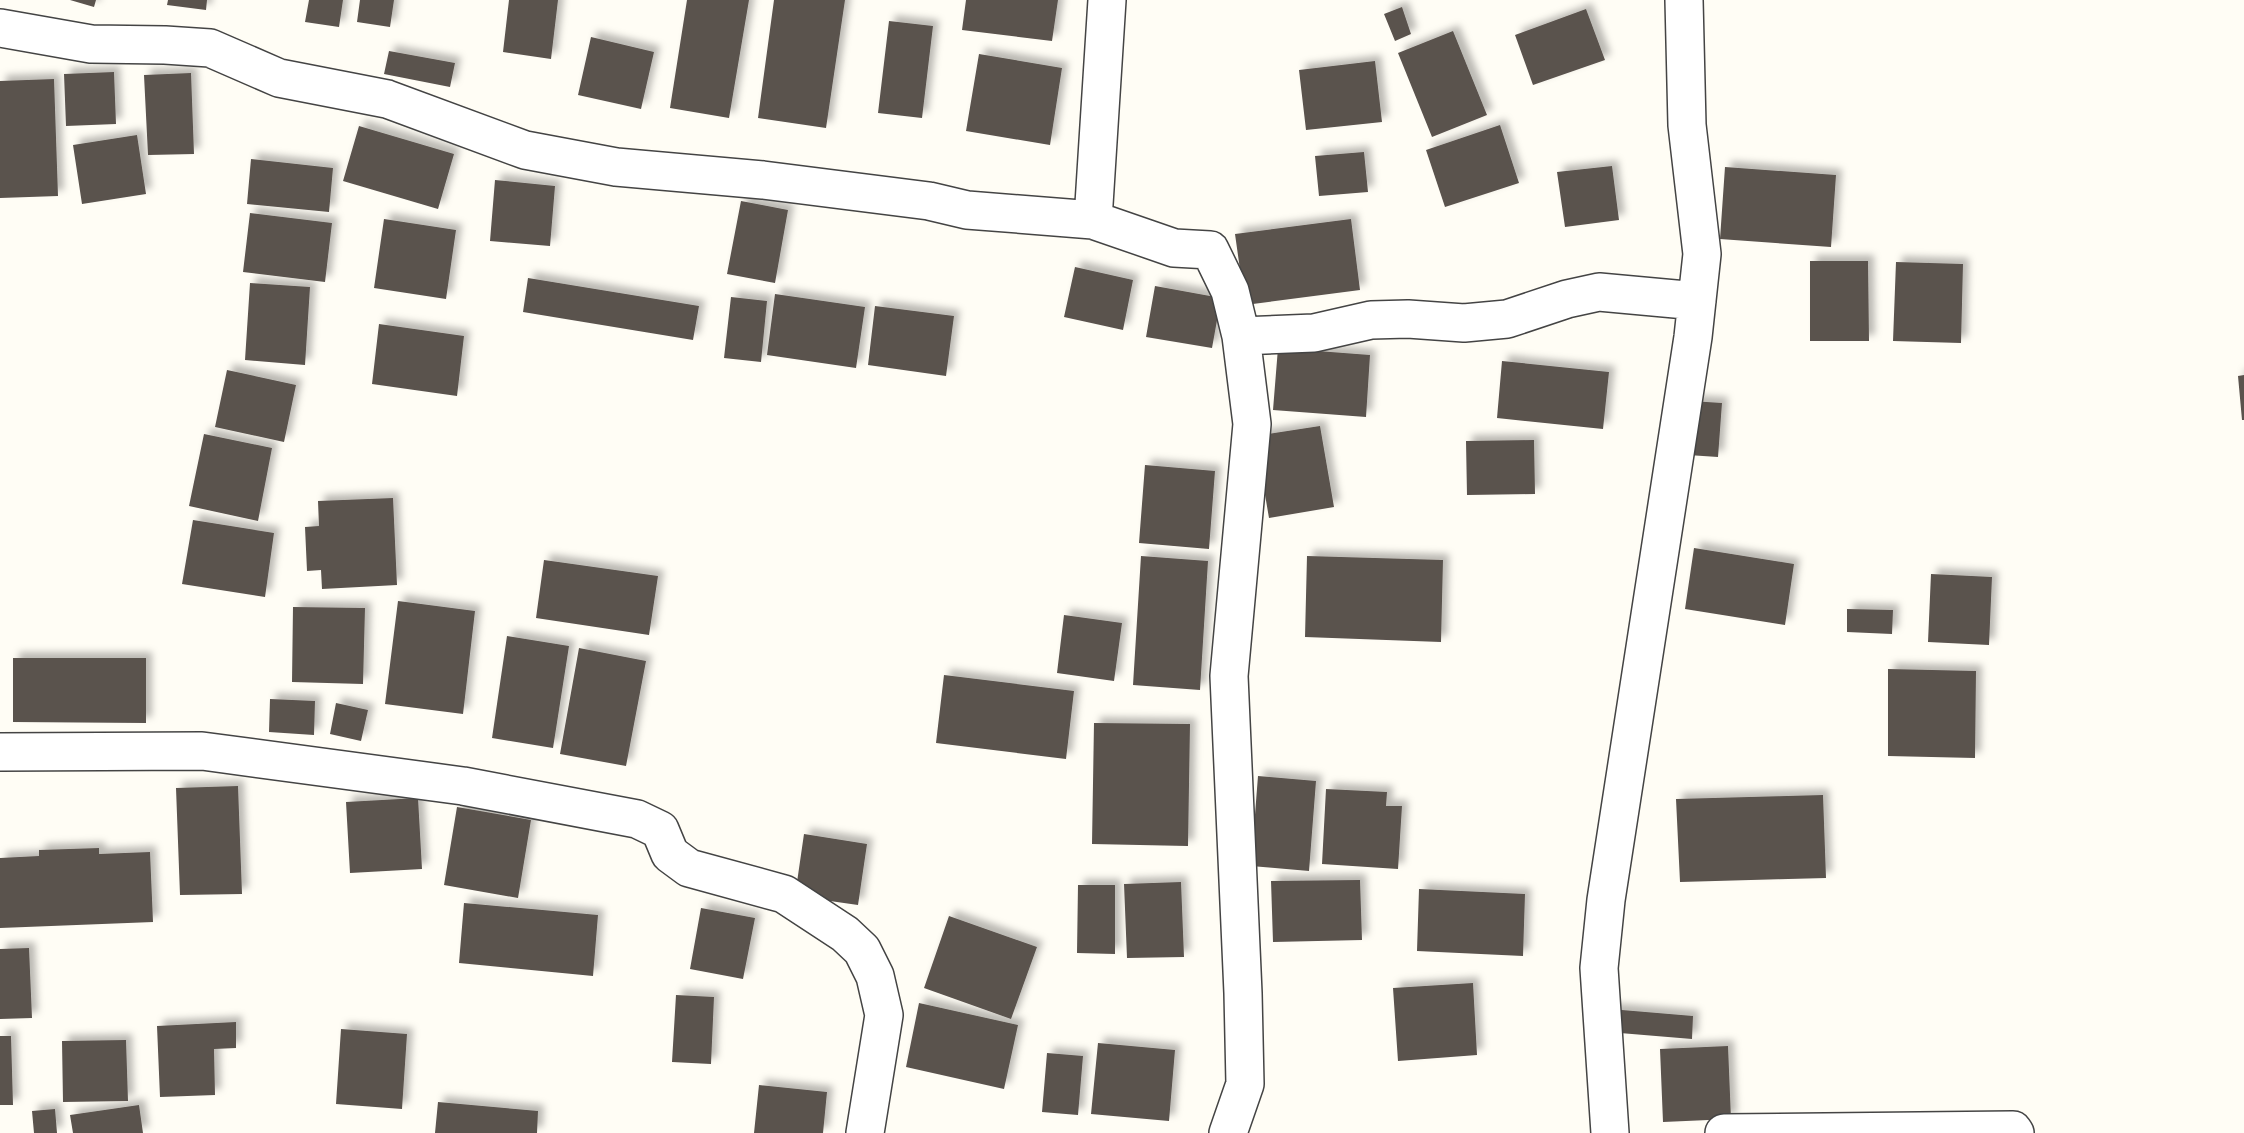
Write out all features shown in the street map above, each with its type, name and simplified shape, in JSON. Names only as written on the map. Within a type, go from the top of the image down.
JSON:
[{"type":"street","points":[[1093,220],[1107,0]]},
{"type":"street","points":[[1610,1133],[1600,968],[1606,900],[1698,301],[1702,254],[1687,125],[1684,0]]},
{"type":"street","points":[[0,28],[91,44],[210,48],[279,78],[387,99],[525,150],[603,165],[929,201],[967,211],[1093,220],[1174,248],[1210,250],[1230,291],[1241,336],[1252,424],[1229,676],[1245,1084],[1228,1133]]},
{"type":"street","points":[[1241,336],[1314,332],[1371,320],[1408,319],[1464,323],[1507,319],[1567,299],[1600,292],[1698,301]]},
{"type":"street","points":[[0,752],[202,751],[463,786],[637,820],[660,830],[670,854],[689,868],[784,894],[845,934],[862,950],[875,976],[884,1015],[865,1133]]},
{"type":"street","points":[[1724,1133],[2013,1130],[2015,1133]]},
{"type":"building","points":[[70,0],[96,0],[94,7]]},
{"type":"building","points":[[168,0],[207,0],[206,10],[167,5]]},
{"type":"building","points":[[309,0],[343,0],[339,27],[305,22]]},
{"type":"building","points":[[360,0],[394,0],[390,27],[357,22]]},
{"type":"building","points":[[509,0],[558,0],[551,59],[503,52]]},
{"type":"building","points":[[687,0],[749,0],[729,118],[670,108]]},
{"type":"building","points":[[774,0],[845,0],[826,128],[758,118]]},
{"type":"building","points":[[966,0],[1058,0],[1052,41],[962,30]]},
{"type":"building","points":[[1402,7],[1411,34],[1395,41],[1384,14]]},
{"type":"building","points":[[1586,9],[1605,60],[1533,85],[1515,35]]},
{"type":"building","points":[[889,21],[933,26],[922,118],[878,113]]},
{"type":"building","points":[[1453,31],[1487,115],[1432,137],[1398,53]]},
{"type":"building","points":[[591,37],[654,52],[641,109],[578,95]]},
{"type":"building","points":[[389,51],[455,63],[450,87],[384,74]]},
{"type":"building","points":[[979,54],[1062,68],[1050,145],[966,131]]},
{"type":"building","points":[[1375,61],[1382,122],[1306,130],[1299,70]]},
{"type":"building","points":[[114,72],[116,124],[66,126],[64,74]]},
{"type":"building","points":[[191,73],[194,154],[148,155],[144,75]]},
{"type":"building","points":[[54,79],[58,196],[0,198],[0,81]]},
{"type":"building","points":[[1500,125],[1519,183],[1445,207],[1426,150]]},
{"type":"building","points":[[359,126],[454,154],[438,209],[343,181]]},
{"type":"building","points":[[137,135],[146,194],[82,204],[73,145]]},
{"type":"building","points":[[1364,152],[1368,192],[1319,196],[1315,156]]},
{"type":"building","points":[[251,159],[333,168],[329,212],[247,204]]},
{"type":"building","points":[[1612,166],[1619,220],[1565,227],[1557,172]]},
{"type":"building","points":[[1725,167],[1836,175],[1831,247],[1720,239]]},
{"type":"building","points":[[495,180],[555,186],[550,246],[490,241]]},
{"type":"building","points":[[741,201],[788,210],[775,283],[727,274]]},
{"type":"building","points":[[250,213],[332,223],[325,282],[243,272]]},
{"type":"building","points":[[384,219],[456,230],[446,299],[374,288]]},
{"type":"building","points":[[1351,219],[1360,290],[1245,305],[1235,234]]},
{"type":"building","points":[[1810,261],[1868,261],[1869,341],[1810,341]]},
{"type":"building","points":[[1896,262],[1963,264],[1961,343],[1893,341]]},
{"type":"building","points":[[1075,267],[1133,280],[1123,330],[1064,317]]},
{"type":"building","points":[[528,278],[699,306],[693,340],[523,312]]},
{"type":"building","points":[[250,283],[310,287],[305,365],[245,360]]},
{"type":"building","points":[[1155,286],[1221,298],[1212,348],[1146,337]]},
{"type":"building","points":[[775,294],[865,307],[856,368],[767,355]]},
{"type":"building","points":[[731,297],[767,301],[761,362],[724,358]]},
{"type":"building","points":[[875,306],[954,316],[946,376],[868,365]]},
{"type":"building","points":[[379,324],[464,336],[457,396],[372,384]]},
{"type":"building","points":[[1278,348],[1370,355],[1366,417],[1273,410]]},
{"type":"building","points":[[1502,361],[1609,372],[1603,429],[1497,418]]},
{"type":"building","points":[[227,370],[296,385],[284,442],[215,427]]},
{"type":"building","points":[[2244,375],[2244,420],[2242,420],[2238,376]]},
{"type":"building","points":[[1691,401],[1722,403],[1718,457],[1688,455]]},
{"type":"building","points":[[1320,426],[1334,507],[1269,518],[1255,436]]},
{"type":"building","points":[[204,434],[272,448],[258,521],[189,506]]},
{"type":"building","points":[[1534,440],[1535,494],[1467,495],[1466,441]]},
{"type":"building","points":[[1145,465],[1215,471],[1209,549],[1139,543]]},
{"type":"building","points":[[393,498],[397,585],[322,589],[321,570],[307,571],[305,527],[319,526],[318,501]]},
{"type":"building","points":[[193,520],[274,533],[265,597],[182,584]]},
{"type":"building","points":[[1694,548],[1794,564],[1785,625],[1685,609]]},
{"type":"building","points":[[1141,556],[1208,561],[1200,690],[1133,685]]},
{"type":"building","points":[[1307,556],[1443,560],[1441,642],[1305,637]]},
{"type":"building","points":[[544,560],[658,576],[649,635],[536,618]]},
{"type":"building","points":[[1931,574],[1992,577],[1989,645],[1928,642]]},
{"type":"building","points":[[398,601],[475,611],[463,714],[385,704]]},
{"type":"building","points":[[293,607],[365,608],[363,684],[292,682]]},
{"type":"building","points":[[1847,609],[1893,610],[1892,634],[1847,632]]},
{"type":"building","points":[[1064,615],[1122,623],[1114,681],[1057,673]]},
{"type":"building","points":[[507,636],[569,646],[553,748],[492,738]]},
{"type":"building","points":[[579,648],[646,661],[626,766],[560,754]]},
{"type":"building","points":[[13,658],[146,658],[146,723],[13,722]]},
{"type":"building","points":[[1888,669],[1976,671],[1975,758],[1888,756]]},
{"type":"building","points":[[944,675],[1074,691],[1066,759],[936,743]]},
{"type":"building","points":[[270,699],[315,701],[314,735],[269,732]]},
{"type":"building","points":[[336,703],[368,710],[361,741],[330,734]]},
{"type":"building","points":[[1094,723],[1190,724],[1188,846],[1092,844]]},
{"type":"building","points":[[1258,776],[1316,781],[1309,871],[1251,866]]},
{"type":"building","points":[[238,786],[242,894],[180,895],[176,788]]},
{"type":"building","points":[[1326,789],[1387,792],[1386,806],[1402,806],[1398,869],[1322,864]]},
{"type":"building","points":[[1823,795],[1826,878],[1680,882],[1676,799]]},
{"type":"building","points":[[418,798],[422,869],[350,873],[346,802]]},
{"type":"building","points":[[457,807],[531,820],[518,898],[444,885]]},
{"type":"building","points":[[804,834],[867,844],[858,905],[795,896]]},
{"type":"building","points":[[99,848],[99,854],[150,852],[153,922],[0,928],[0,858],[39,856],[39,850]]},
{"type":"building","points":[[1360,880],[1362,940],[1273,942],[1271,881]]},
{"type":"building","points":[[1181,882],[1184,957],[1127,958],[1124,884]]},
{"type":"building","points":[[1078,885],[1115,885],[1115,954],[1077,953]]},
{"type":"building","points":[[1419,889],[1525,894],[1523,956],[1417,951]]},
{"type":"building","points":[[464,903],[598,915],[593,976],[459,963]]},
{"type":"building","points":[[701,908],[755,918],[743,979],[690,969]]},
{"type":"building","points":[[949,916],[1037,947],[1011,1019],[924,988]]},
{"type":"building","points":[[29,948],[32,1018],[0,1019],[0,949]]},
{"type":"building","points":[[1473,983],[1477,1055],[1398,1061],[1393,988]]},
{"type":"building","points":[[676,995],[714,997],[711,1064],[672,1062]]},
{"type":"building","points":[[919,1003],[1018,1025],[1004,1089],[906,1067]]},
{"type":"building","points":[[1610,1009],[1693,1016],[1692,1039],[1608,1032]]},
{"type":"building","points":[[236,1022],[236,1048],[214,1049],[215,1095],[160,1097],[157,1026]]},
{"type":"building","points":[[341,1029],[407,1034],[402,1109],[336,1104]]},
{"type":"building","points":[[0,1036],[11,1036],[13,1105],[0,1105]]},
{"type":"building","points":[[126,1040],[128,1101],[63,1102],[62,1041]]},
{"type":"building","points":[[1098,1043],[1175,1050],[1169,1121],[1091,1114]]},
{"type":"building","points":[[1728,1046],[1731,1119],[1663,1122],[1660,1049]]},
{"type":"building","points":[[1047,1053],[1083,1056],[1078,1115],[1042,1112]]},
{"type":"building","points":[[759,1085],[827,1092],[823,1133],[754,1133]]},
{"type":"building","points":[[438,1102],[538,1111],[537,1133],[435,1133]]},
{"type":"building","points":[[139,1105],[143,1133],[73,1133],[70,1115]]},
{"type":"building","points":[[55,1109],[57,1133],[34,1133],[32,1111]]}]
